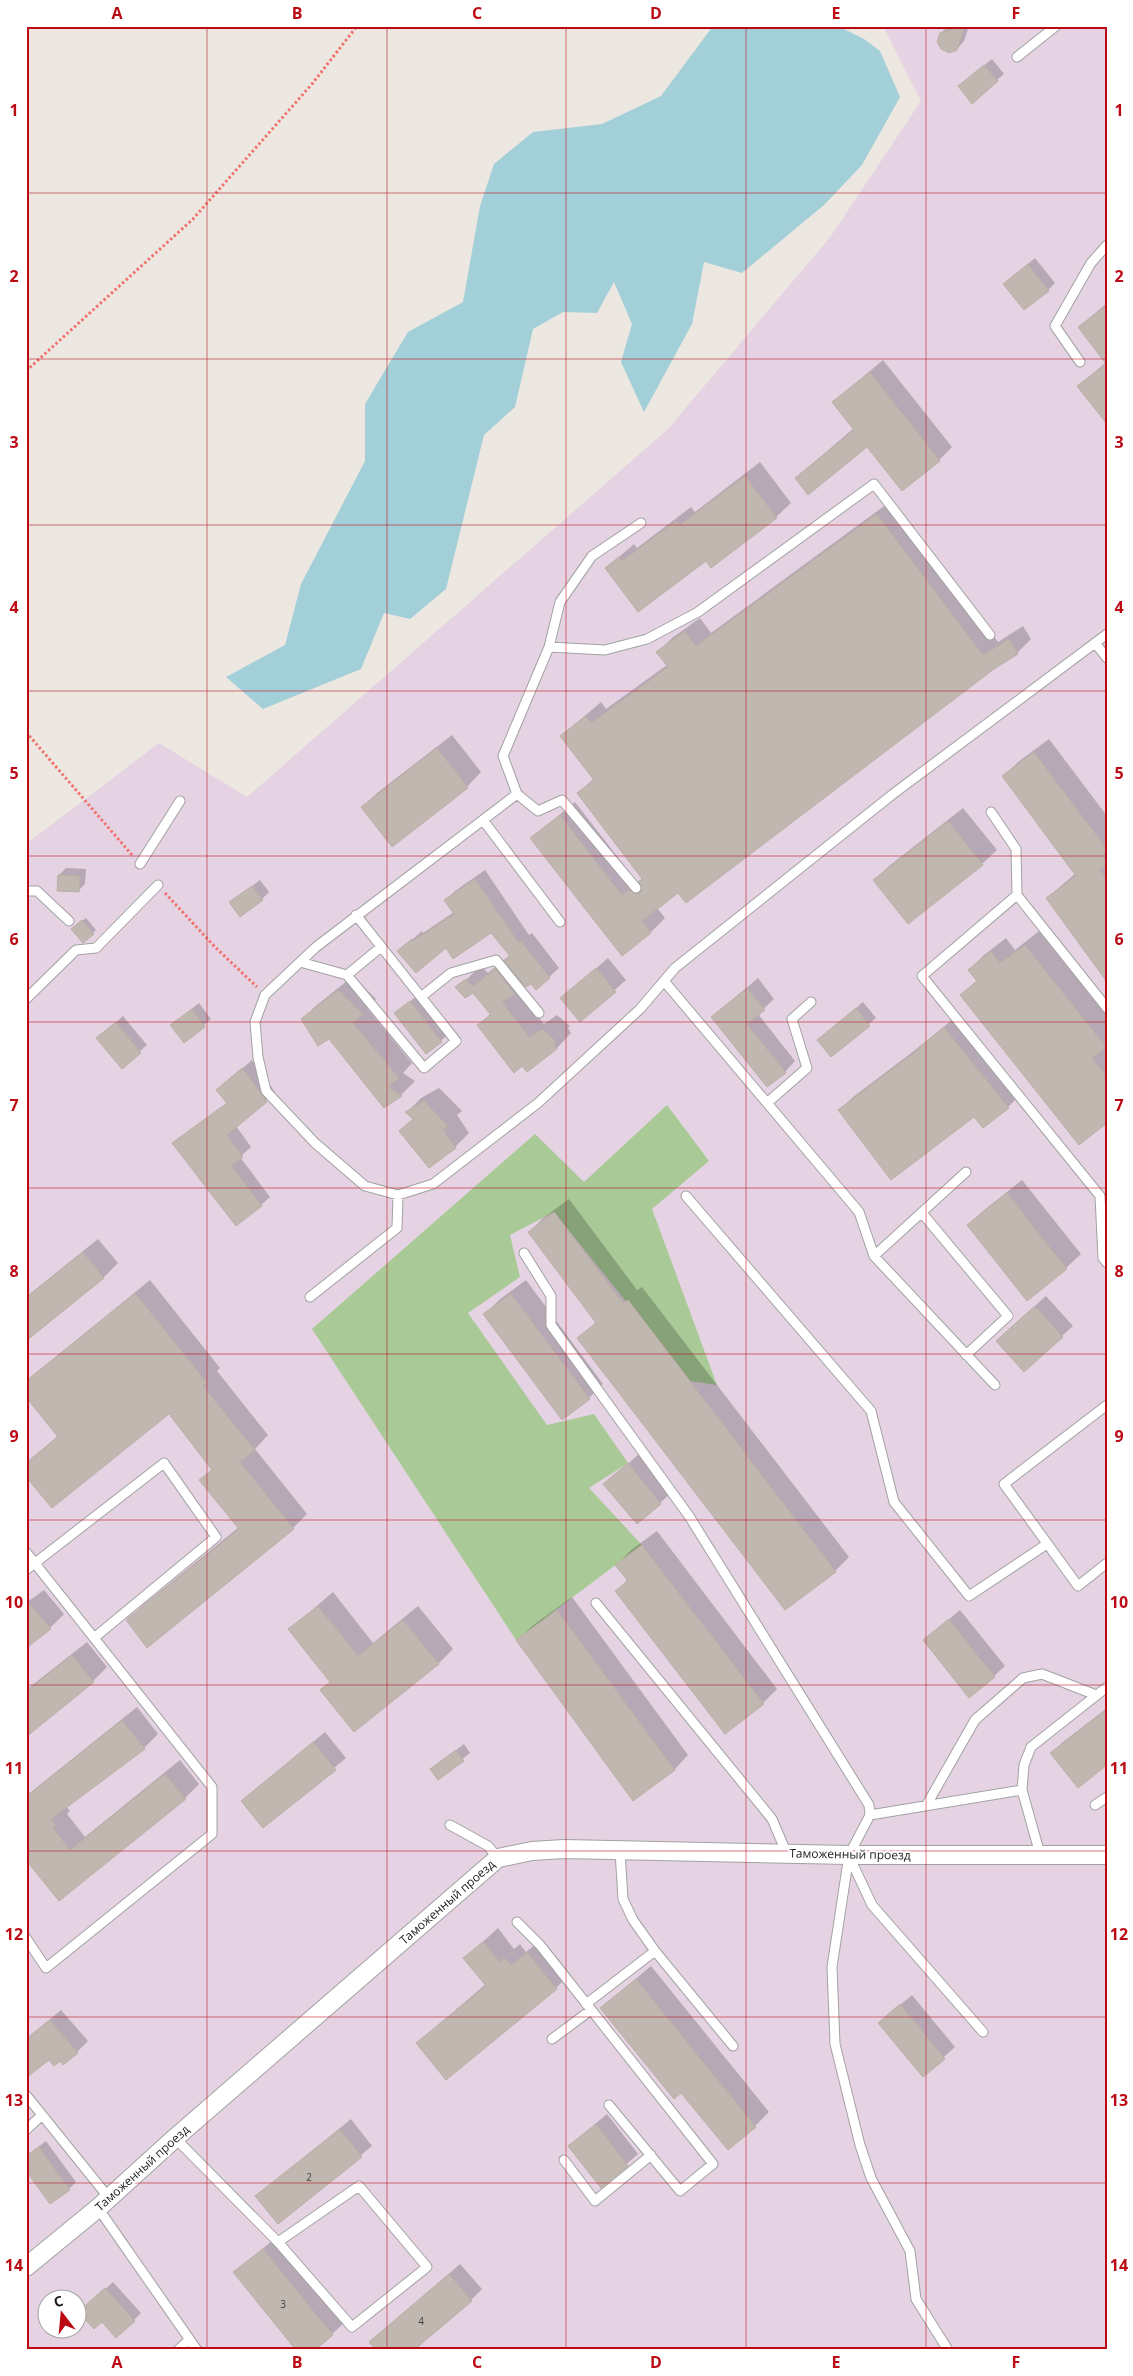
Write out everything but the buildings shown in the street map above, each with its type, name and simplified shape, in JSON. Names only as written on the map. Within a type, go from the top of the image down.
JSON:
[{"type":"street","name":"Таможенный проезд","points":[[26,2267],[103,2203],[175,2138],[498,1858],[532,1851],[620,1850],[849,1855],[1107,1855]]},
{"type":"lane","points":[[1017,57],[1056,26]]},
{"type":"lane","points":[[1080,362],[1055,326],[1091,263],[1107,245]]},
{"type":"lane","points":[[549,647],[605,650],[647,640],[698,612],[874,484],[990,636]]},
{"type":"lane","points":[[636,888],[562,800],[538,811],[517,794],[503,756],[549,647],[560,602],[592,556],[641,523]]},
{"type":"lane","points":[[517,794],[356,915],[300,962],[265,995],[255,1022],[258,1057],[266,1091],[316,1143],[365,1186],[398,1195],[433,1184],[538,1103],[640,1009],[675,968],[893,794],[1107,634]]},
{"type":"lane","points":[[1095,643],[1107,658]]},
{"type":"lane","points":[[140,864],[180,800]]},
{"type":"lane","points":[[991,812],[1016,849],[1017,895],[1107,1008]]},
{"type":"lane","points":[[483,820],[560,922]]},
{"type":"lane","points":[[26,999],[76,950],[96,948],[158,885]]},
{"type":"lane","points":[[26,891],[37,891],[68,921]]},
{"type":"lane","points":[[1017,895],[922,976],[1104,1194],[1103,1258],[1107,1263]]},
{"type":"lane","points":[[300,962],[346,975],[424,1068],[456,1041],[356,915]]},
{"type":"lane","points":[[346,975],[381,946]]},
{"type":"lane","points":[[422,997],[450,973],[496,960],[539,1013]]},
{"type":"lane","points":[[664,981],[859,1212],[874,1256],[995,1385]]},
{"type":"lane","points":[[767,1103],[807,1068],[792,1018],[811,1002]]},
{"type":"lane","points":[[874,1256],[966,1172]]},
{"type":"lane","points":[[310,1297],[397,1228],[398,1195]]},
{"type":"lane","points":[[686,1196],[871,1411],[894,1502],[969,1596],[1047,1544]]},
{"type":"lane","points":[[922,1213],[1008,1316],[966,1355]]},
{"type":"lane","points":[[524,1253],[551,1296],[551,1325],[689,1516],[869,1805],[870,1815],[849,1855],[832,1967],[835,2044],[860,2145],[871,2178],[910,2251],[916,2299],[948,2350]]},
{"type":"lane","points":[[1107,1405],[1004,1484],[1078,1586],[1107,1563]]},
{"type":"lane","points":[[26,1570],[164,1463],[216,1537],[94,1638]]},
{"type":"lane","points":[[26,1552],[212,1787],[212,1834],[46,1968],[26,1938]]},
{"type":"lane","points":[[596,1603],[772,1819],[787,1854]]},
{"type":"lane","points":[[926,1806],[975,1720],[1022,1678],[1042,1674],[1096,1696]]},
{"type":"lane","points":[[1040,1854],[1022,1790],[1024,1765],[1031,1747],[1107,1687]]},
{"type":"lane","points":[[870,1815],[1022,1790]]},
{"type":"lane","points":[[1095,1805],[1107,1797]]},
{"type":"lane","points":[[450,1825],[488,1846],[498,1858]]},
{"type":"lane","points":[[620,1850],[623,1899],[633,1920],[655,1951],[732,2046]]},
{"type":"lane","points":[[849,1855],[872,1905],[983,2032]]},
{"type":"lane","points":[[517,1922],[540,1945],[713,2164],[680,2191],[609,2105]]},
{"type":"lane","points":[[552,2039],[655,1951]]},
{"type":"lane","points":[[26,2095],[103,2203],[197,2350]]},
{"type":"lane","points":[[26,2130],[42,2115]]},
{"type":"lane","points":[[175,2138],[278,2242],[352,2327],[427,2267],[359,2186],[278,2242]]},
{"type":"lane","points":[[564,2160],[595,2200],[651,2156]]},
{"type":"lane","points":[[178,2350],[189,2340]]},
{"type":"path","points":[[26,371],[192,219],[312,84],[357,26]]},
{"type":"shaded area","points":[[883,26],[1107,26],[1107,2350],[26,2350],[26,844],[159,743],[247,797],[668,429],[831,236],[921,101]]},
{"type":"green space","points":[[667,1105],[709,1161],[652,1209],[717,1385],[690,1381],[554,1212],[510,1235],[520,1277],[468,1313],[547,1425],[594,1414],[628,1463],[589,1488],[642,1545],[516,1640],[312,1329],[535,1134],[584,1182]]},
{"type":"water","points":[[713,26],[838,26],[864,39],[880,51],[900,97],[862,165],[824,205],[742,273],[704,262],[692,324],[644,412],[621,362],[632,324],[614,282],[597,313],[563,312],[533,329],[515,407],[484,435],[446,589],[410,619],[384,613],[361,669],[263,709],[226,677],[285,645],[301,584],[365,461],[365,404],[408,332],[463,302],[480,206],[494,164],[533,132],[602,124],[661,96]]}]
